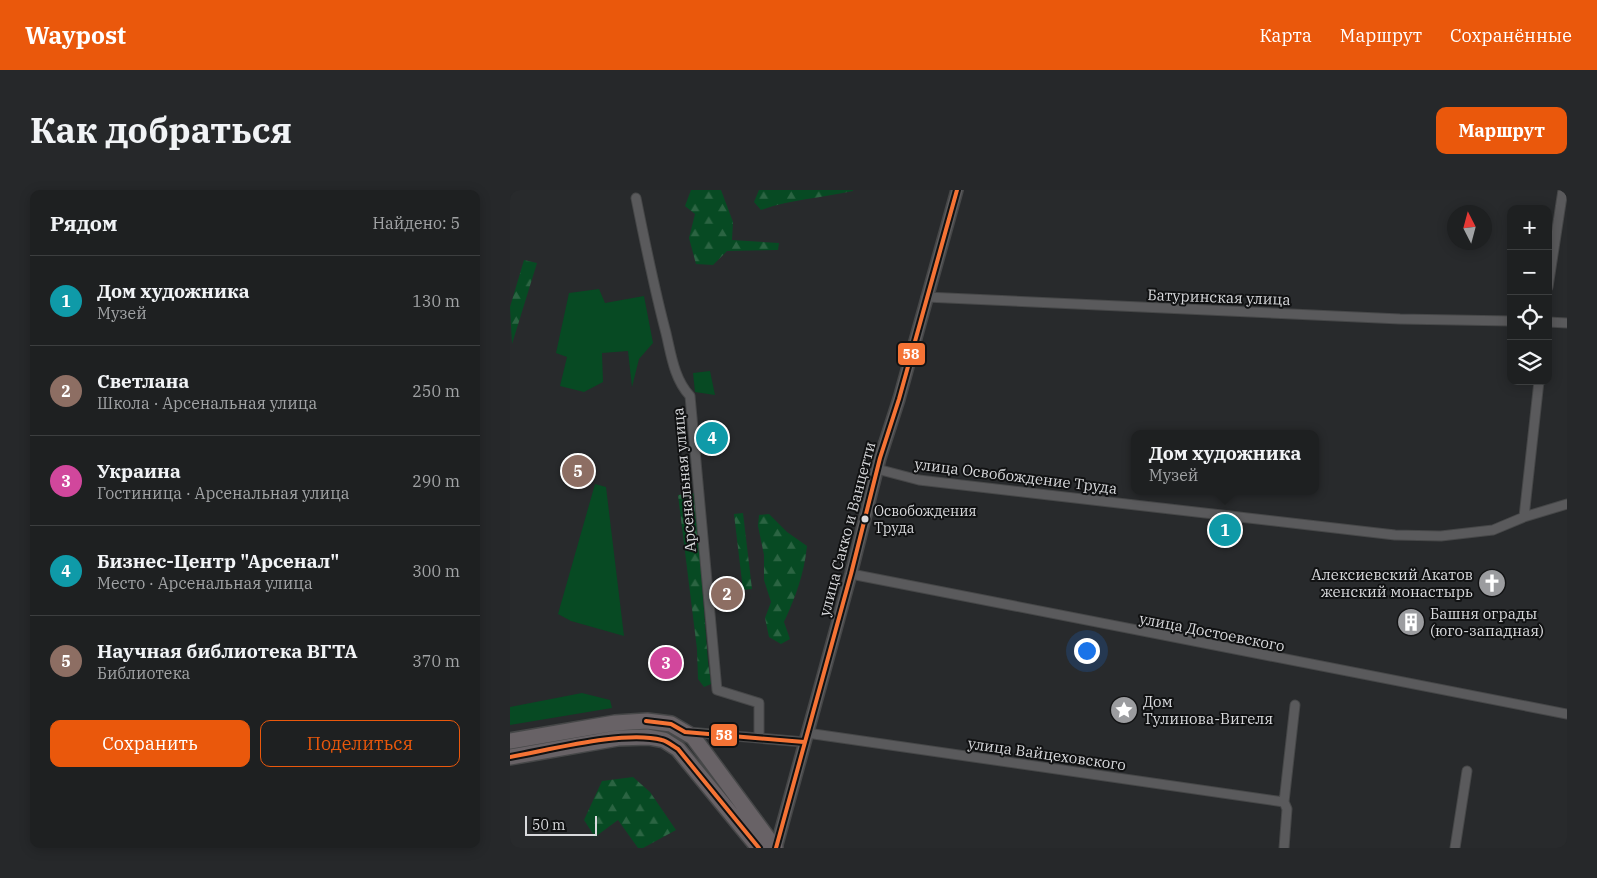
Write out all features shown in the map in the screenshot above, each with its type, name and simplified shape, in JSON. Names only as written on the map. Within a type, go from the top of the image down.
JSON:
[{"type":"main road","points":[[510,741],[615,723],[648,721],[671,724],[693,737],[776,848]]},
{"type":"main road","points":[[510,757],[618,738],[648,737],[664,740],[678,749],[759,848]]},
{"type":"street","name":"улица Сакко и Ванцетти","points":[[776,848],[851,574],[877,469],[956,190]]},
{"type":"street","points":[[1552,263],[1564,190]]},
{"type":"street","name":"Арсенальная улица","points":[[636,198],[652,282],[674,364],[682,388],[690,396],[717,690],[759,703],[759,737]]},
{"type":"street","name":"Батуринская улица","points":[[926,297],[1400,318],[1507,321]]},
{"type":"street","points":[[1552,322],[1567,323]]},
{"type":"street","points":[[1524,517],[1539,385]]},
{"type":"street","name":"улица Освобождение Труда","points":[[877,469],[919,480],[1394,535],[1441,536],[1493,530],[1524,517],[1567,504]]},
{"type":"street","name":"улица Достоевского","points":[[851,574],[1567,714]]},
{"type":"street","points":[[1284,848],[1287,809],[1284,802],[1296,705]]},
{"type":"street","name":"улица Вайцеховского","points":[[685,732],[759,737],[806,737],[1284,802]]},
{"type":"street","points":[[1455,848],[1467,771]]},
{"type":"green space","points":[[691,190],[721,190],[733,222],[732,240],[779,243],[778,250],[727,251],[713,265],[696,264],[689,238],[695,214],[685,206]]},
{"type":"green space","points":[[759,190],[853,191],[795,201],[761,210],[754,202]]},
{"type":"green space","points":[[524,260],[537,263],[512,344],[510,307]]},
{"type":"green space","points":[[599,289],[605,303],[644,296],[653,343],[639,359],[632,387],[628,351],[602,353],[603,382],[584,392],[560,386],[567,357],[556,353],[569,293]]},
{"type":"green space","points":[[710,371],[715,395],[695,392],[693,373]]},
{"type":"green space","points":[[595,484],[606,487],[624,636],[571,621],[558,614]]},
{"type":"green space","points":[[695,493],[711,684],[704,687],[698,679],[697,649],[678,495]]},
{"type":"green space","points":[[743,513],[752,589],[743,590],[734,514]]},
{"type":"green space","points":[[769,514],[787,532],[807,546],[799,585],[784,622],[790,639],[781,644],[769,637],[765,618],[771,602],[764,580],[764,555],[758,526],[759,515]]},
{"type":"green space","points":[[582,693],[610,700],[612,708],[510,725],[510,707]]},
{"type":"green space","points":[[633,777],[650,792],[676,830],[643,848],[638,848],[618,820],[595,837],[584,820],[602,781]]},
{"type":"transit line","name":"58","points":[[776,848],[851,574],[880,458],[899,399],[957,190]]},
{"type":"transit line","name":"58","points":[[646,721],[671,724],[685,732],[804,742]]},
{"type":"transit line","name":"58","points":[[510,757],[587,742],[628,737],[668,742],[678,749],[759,848]]},
{"type":"place","name":"Бизнес-Центр \"Арсенал\"","points":[[712,438]]},
{"type":"place","name":"Научная библиотека ВГТА","points":[[578,471]]},
{"type":"place","name":"Освобождения Труда","points":[[865,519]]},
{"type":"place","name":"Дом художника","points":[[1225,530]]},
{"type":"place","name":"Алексиевский Акатов женский монастырь","points":[[1492,583]]},
{"type":"place","name":"Светлана","points":[[727,594]]},
{"type":"place","name":"Башня ограды (юго-западная)","points":[[1411,622]]},
{"type":"place","name":"Украина","points":[[666,663]]},
{"type":"place","name":"Дом Тулинова-Вигеля","points":[[1124,710]]}]
